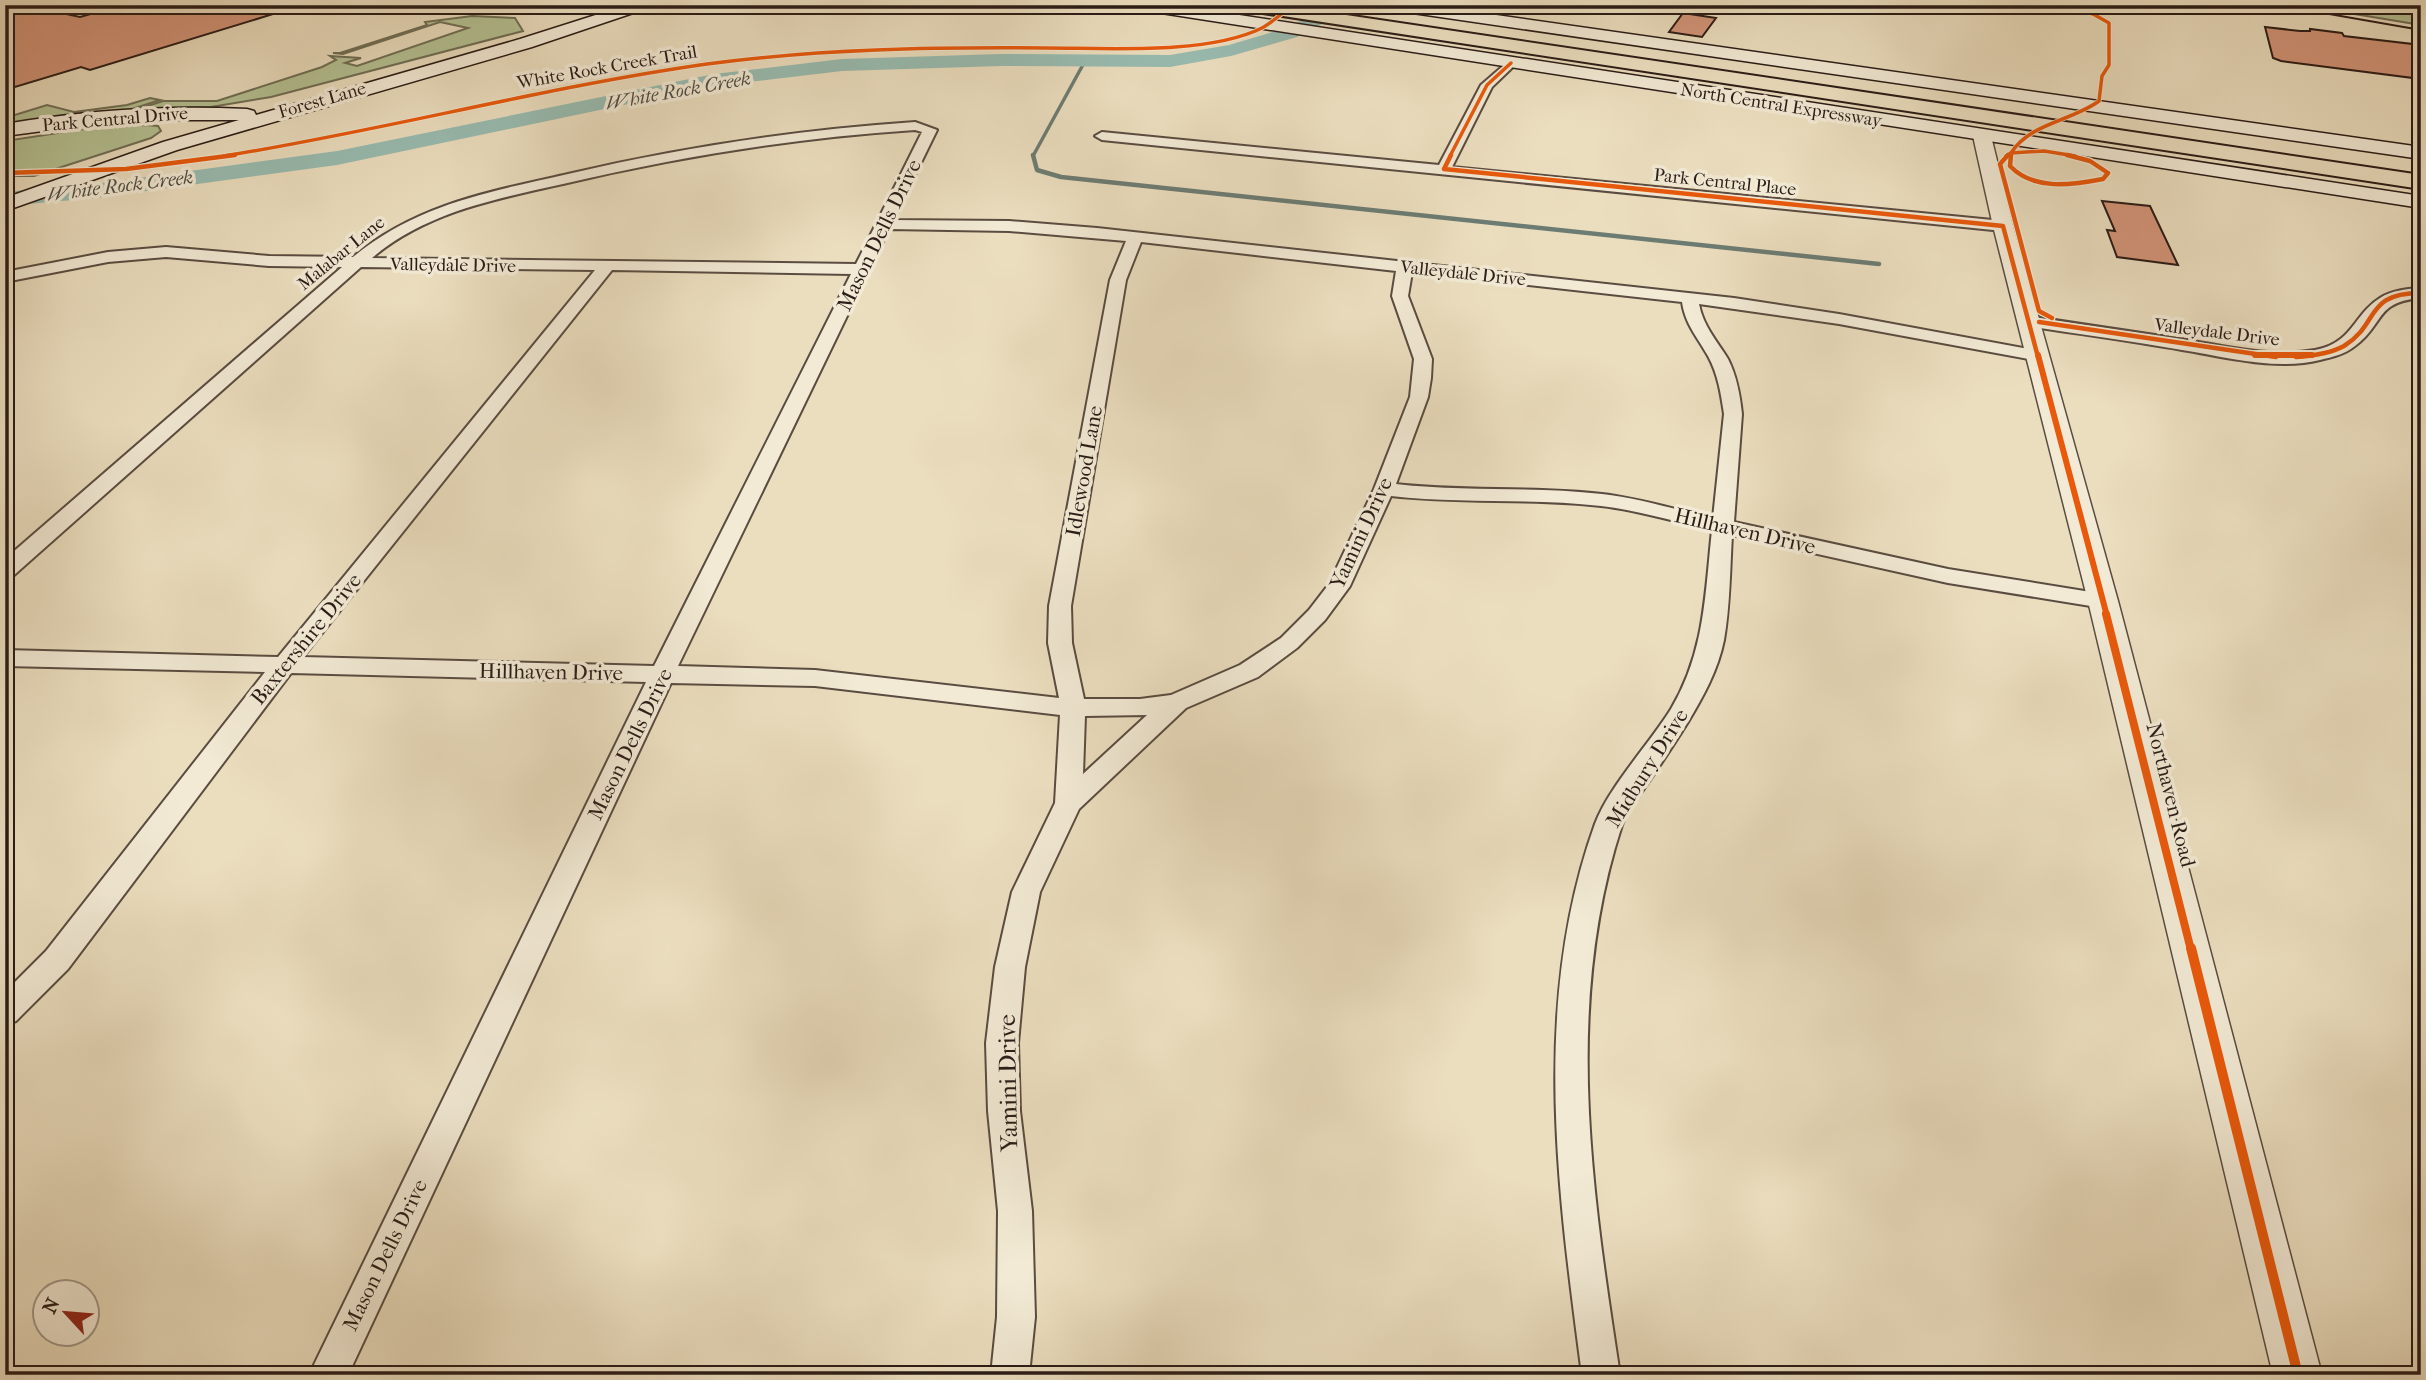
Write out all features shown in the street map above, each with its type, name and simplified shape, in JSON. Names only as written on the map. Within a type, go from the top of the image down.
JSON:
[{"type":"highway","name":"North Central Expressway","points":[[1301,5],[1478,31],[1540,45],[1752,82],[2421,182]]},
{"type":"highway","points":[[1357,5],[1418,15],[1478,31]]},
{"type":"highway","name":"North Central Expressway","points":[[1249,11],[1540,45],[1923,97],[2421,171]]},
{"type":"highway","points":[[1752,82],[1815,100],[2284,175],[2313,185]]},
{"type":"highway","points":[[1923,97],[1983,100],[2421,159]]},
{"type":"main road","points":[[617,5],[640,6]]},
{"type":"main road","name":"Forest Lane","points":[[5,205],[243,119],[363,80],[617,5]]},
{"type":"main road","name":"North Central Expressway","points":[[1142,5],[1249,11],[1352,38],[2421,202]]},
{"type":"main road","name":"Forest Lane","points":[[243,119],[268,116],[485,55],[640,6]]},
{"type":"main road","name":"North Central Expressway","points":[[1395,6],[2421,153]]},
{"type":"main road","points":[[485,55],[570,26],[583,16]]},
{"type":"main road","points":[[189,111],[250,104],[363,80]]},
{"type":"main road","name":"Park Central Drive","points":[[5,130],[105,116],[189,111],[243,119]]},
{"type":"main road","name":"Park Central Drive","points":[[5,138],[104,124],[143,121],[213,123],[243,119]]},
{"type":"main road","points":[[5,191],[144,143],[213,123]]},
{"type":"main road","points":[[104,124],[156,124],[168,129],[144,143]]},
{"type":"street","points":[[1444,169],[1487,85],[1511,63]]},
{"type":"street","name":"Mason Dells Drive","points":[[328,1375],[662,675],[930,132],[928,128],[915,126]]},
{"type":"street","name":"Malabar Lane","points":[[5,572],[356,262],[382,241],[422,218],[487,197],[700,149],[811,134],[915,126]]},
{"type":"street","name":"Park Central Place","points":[[1102,136],[2003,226]]},
{"type":"street","name":"Northaven Road","points":[[1982,136],[2003,226],[2103,601],[2298,1375]]},
{"type":"street","name":"Valleydale Drive","points":[[884,224],[1009,226],[1135,237],[1690,298],[1839,319],[2039,356]]},
{"type":"street","name":"Idlewood Lane","points":[[1073,708],[1060,643],[1060,606],[1118,280],[1135,237]]},
{"type":"street","name":"Valleydale Drive","points":[[5,277],[86,260],[166,252],[269,261],[862,269]]},
{"type":"street","name":"Baxtershire Drive","points":[[5,1012],[57,960],[284,665],[607,266]]},
{"type":"street","name":"Yamini Drive","points":[[1010,1375],[1016,1317],[1016,1211],[1004,1111],[1002,1043],[1008,980],[1026,892],[1068,803],[1177,702],[1249,671],[1289,643],[1317,615],[1339,586],[1384,489],[1419,397],[1423,359],[1400,296],[1405,267]]},
{"type":"street","name":"Valleydale Drive","points":[[2028,321],[2246,354],[2313,355],[2333,351],[2359,335],[2383,301],[2389,297],[2421,293]]},
{"type":"street","name":"Midbury Drive","points":[[1601,1375],[1578,1210],[1571,1069],[1574,976],[1592,876],[1610,820],[1691,697],[1707,664],[1712,640],[1733,414],[1731,396],[1721,363],[1691,315],[1690,298]]},
{"type":"street","name":"Hillhaven Drive","points":[[1384,489],[1439,495],[1526,494],[1604,500],[1948,576],[2103,601]]},
{"type":"street","name":"Hillhaven Drive","points":[[5,658],[851,680],[1000,703],[1073,708],[1155,708],[1177,702]]},
{"type":"street","name":"Yamini Drive","points":[[1068,803],[1073,708]]},
{"type":"green space","points":[[2300,5],[2421,5],[2421,25]]},
{"type":"green space","points":[[472,16],[515,18],[523,31],[271,97],[211,107],[138,109],[163,101],[217,101],[322,67],[336,60],[330,56],[361,58],[345,63],[357,66],[468,28],[440,22],[343,54],[333,53],[427,25],[425,22]]},
{"type":"green space","points":[[150,98],[160,100],[126,111],[5,127],[5,118],[47,105],[74,112],[127,105]]},
{"type":"green space","points":[[158,126],[161,131],[151,138],[34,176],[5,176],[5,141],[91,128]]},
{"type":"building","points":[[123,5],[224,5],[270,15],[90,70],[81,67],[5,90],[5,14],[34,7],[80,17]]},
{"type":"building","points":[[1683,13],[1716,18],[1702,37],[1669,32]]},
{"type":"building","points":[[2265,27],[2300,31],[2310,29],[2421,45],[2421,79],[2281,61],[2273,58]]},
{"type":"building","points":[[2102,201],[2150,206],[2178,265],[2117,257],[2107,230],[2115,231]]},
{"type":"waterway","name":"White Rock Creek","points":[[5,199],[95,191],[337,158],[714,80],[842,65],[1001,60],[1170,61],[1231,50],[1290,33],[1350,5]]},
{"type":"waterway","points":[[1033,156],[1085,61]]},
{"type":"waterway","points":[[1033,156],[1037,170],[1061,177],[1879,264]]},
{"type":"tram line","points":[[2277,5],[2421,30]]},
{"type":"cycle path","name":"White Rock Creek Trail","points":[[5,173],[45,174],[126,169],[246,153],[644,74],[772,57],[913,49],[1123,48],[1183,45],[1239,36],[1262,28],[1293,5]]},
{"type":"cycle path","points":[[2052,318],[2039,311],[2000,164],[2006,155],[2007,155],[2016,152],[2044,151],[2090,161],[2108,173],[2103,179],[2053,184],[2028,180],[2010,166],[2011,153],[2019,142],[2030,134],[2075,115],[2099,101],[2102,76],[2109,65],[2109,23],[2093,14],[2064,5]]},
{"type":"cycle path","points":[[1511,63],[1487,85],[1444,169],[2003,226],[2103,601],[2298,1375]]},
{"type":"cycle path","points":[[2039,322],[2238,353],[2295,357],[2332,351],[2343,346],[2359,332],[2375,308],[2389,297],[2396,294],[2421,293]]}]
